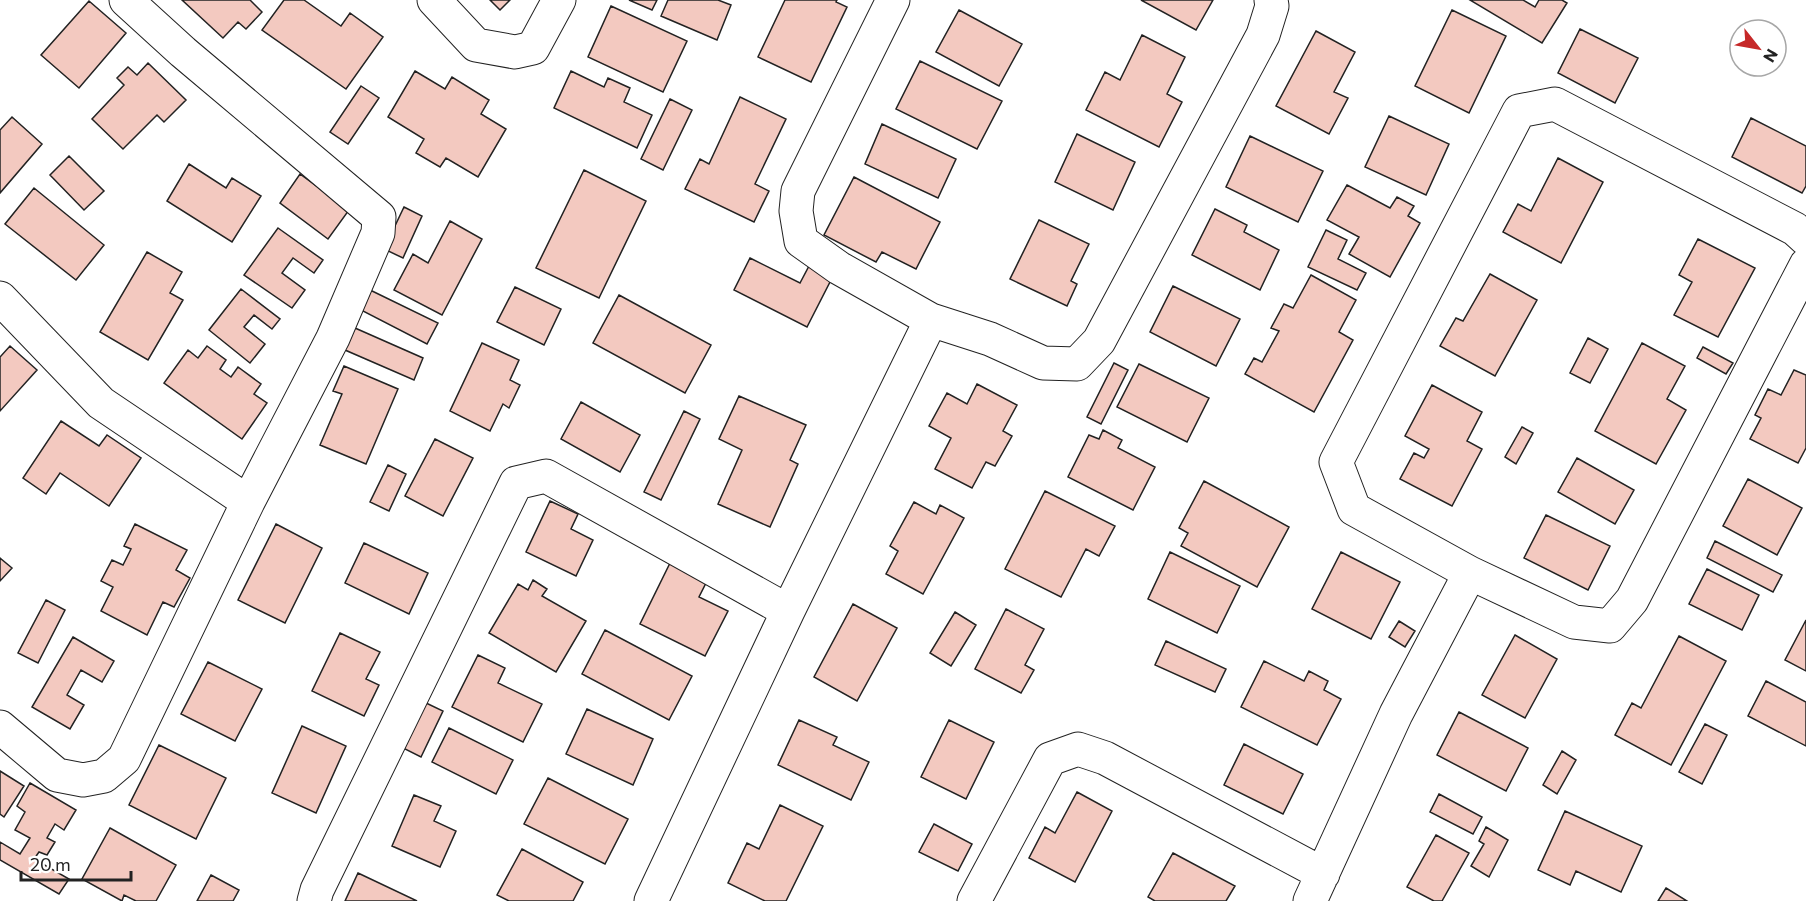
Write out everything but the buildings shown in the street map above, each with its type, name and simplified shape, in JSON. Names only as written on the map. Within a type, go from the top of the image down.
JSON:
[{"type":"street","points":[[0,727],[57,775],[83,780],[104,776],[124,759],[248,502],[333,338],[378,233],[379,217],[183,52],[126,0]]},
{"type":"street","points":[[434,0],[476,45],[515,52],[533,48],[559,0]]},
{"type":"street","points":[[893,0],[798,191],[796,211],[801,241],[839,268],[931,320],[990,339],[1043,363],[1077,364],[1099,340],[1263,35],[1272,6],[1271,0]]},
{"type":"street","points":[[1806,239],[1795,229],[1555,104],[1519,111],[1336,462],[1354,509],[1470,573],[1574,622],[1610,626],[1632,600],[1806,265]]},
{"type":"street","points":[[0,298],[101,403],[248,502]]},
{"type":"street","points":[[651,901],[788,611],[931,320]]},
{"type":"street","points":[[314,901],[322,880],[516,483],[546,476],[788,611]]},
{"type":"street","points":[[974,901],[1050,759],[1078,749],[1105,758],[1317,888],[1396,714],[1470,573]]}]
